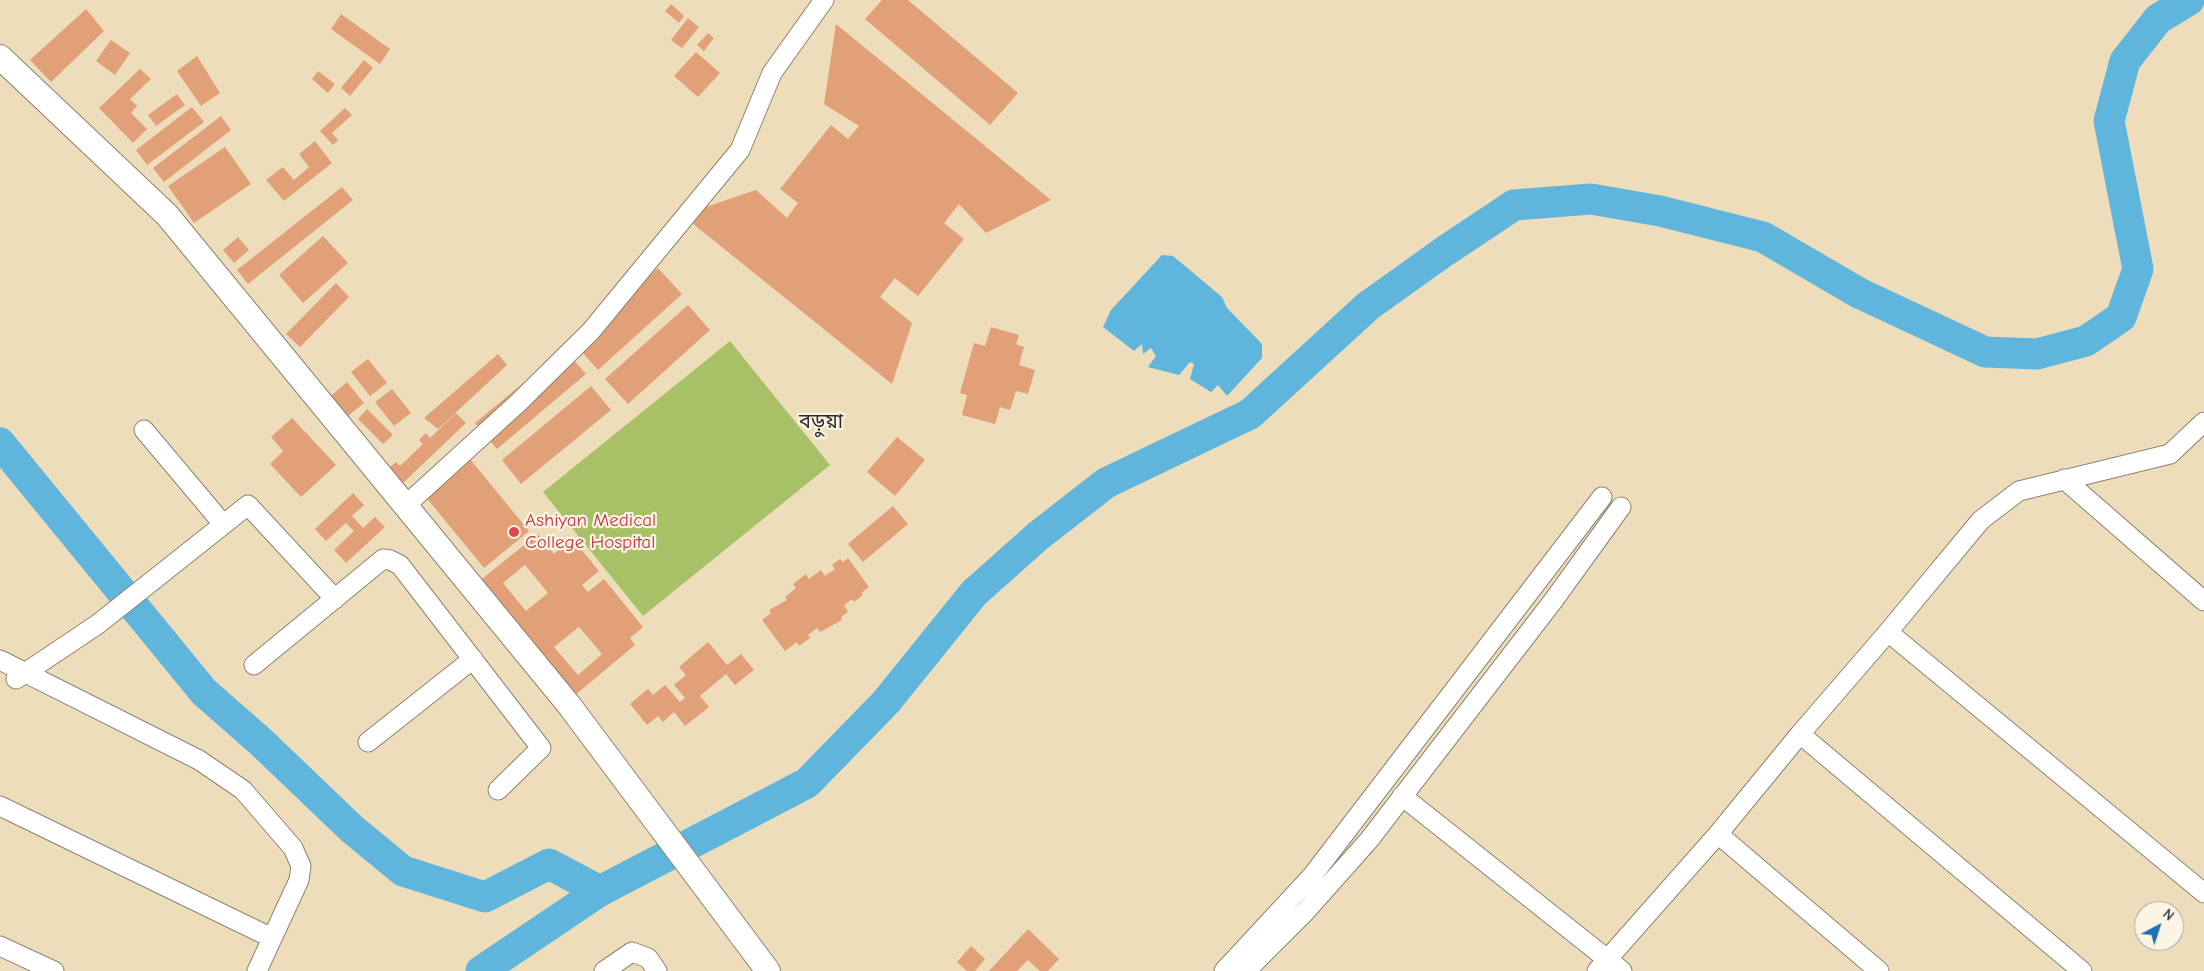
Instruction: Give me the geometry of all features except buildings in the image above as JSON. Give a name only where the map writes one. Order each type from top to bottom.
[{"type":"street","points":[[406,505],[518,403],[591,331],[740,150],[772,73],[824,0]]},
{"type":"street","points":[[0,56],[167,215],[569,705],[768,971]]},
{"type":"street","points":[[1402,796],[1609,967],[1800,734],[1981,520],[2019,491],[2170,454],[2204,422]]},
{"type":"street","points":[[144,430],[223,524]]},
{"type":"street","points":[[2064,479],[2204,601]]},
{"type":"street","points":[[1224,971],[1312,876],[1602,497]]},
{"type":"street","points":[[7,676],[98,624],[248,505],[335,599]]},
{"type":"street","points":[[1246,971],[1340,875],[1553,601],[1621,507]]},
{"type":"street","points":[[254,665],[383,559],[400,565],[541,748],[498,790]]},
{"type":"street","points":[[1534,585],[1553,601]]},
{"type":"street","points":[[1888,632],[2204,893]]},
{"type":"street","points":[[368,742],[473,659]]},
{"type":"street","points":[[0,660],[199,760],[243,790],[293,848],[301,866],[299,880],[257,971]]},
{"type":"street","points":[[7,676],[203,772]]},
{"type":"street","points":[[1800,734],[2082,971]]},
{"type":"street","points":[[0,806],[272,938]]},
{"type":"street","points":[[1718,834],[1879,971]]},
{"type":"street","points":[[0,946],[54,971]]},
{"type":"street","points":[[604,971],[632,952],[648,958],[658,971]]},
{"type":"green space","points":[[730,341],[830,465],[643,616],[543,492]]},
{"type":"water","points":[[1162,255],[1173,256],[1222,297],[1227,308],[1262,344],[1262,358],[1227,396],[1218,385],[1211,392],[1190,379],[1194,364],[1190,362],[1179,375],[1148,367],[1156,356],[1151,348],[1143,354],[1142,344],[1134,351],[1103,327],[1111,310]]},
{"type":"waterway","points":[[481,971],[600,891],[807,783],[886,702],[974,593],[1038,536],[1106,483],[1250,414],[1368,306],[1514,205],[1591,199],[1660,211],[1763,237],[1859,293],[1985,352],[2037,354],[2086,341],[2121,317],[2138,269],[2109,121],[2125,61],[2158,19],[2189,0]]},
{"type":"waterway","points":[[0,443],[204,692],[261,742],[352,829],[403,871],[485,897],[549,864],[600,891]]},
{"type":"place","name":"Ashiyan Medical College Hospital","points":[[514,532]]},
{"type":"district","name":"বড়ুয়া","points":[[821,422]]}]
